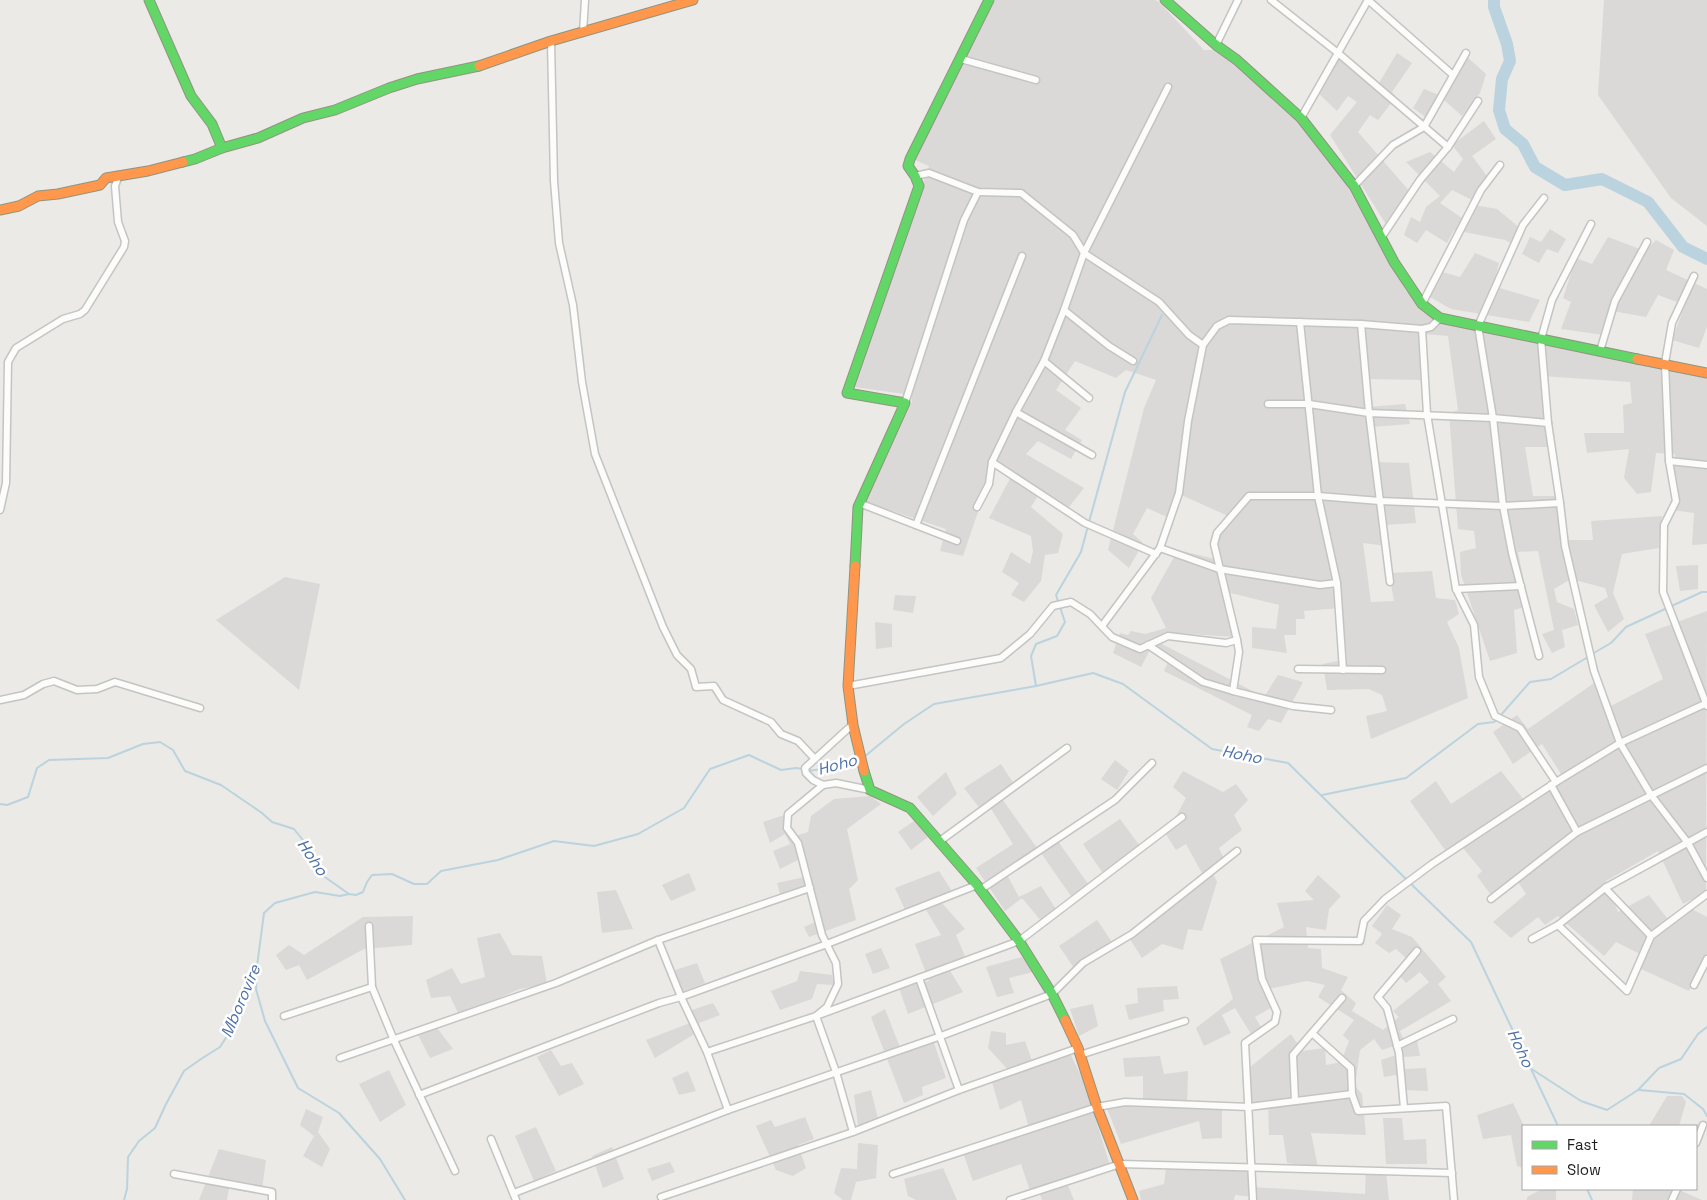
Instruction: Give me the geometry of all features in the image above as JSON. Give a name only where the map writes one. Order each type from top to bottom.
[{"type":"street","points":[[149,0],[191,96],[212,124],[222,148]]},
{"type":"street","points":[[583,33],[585,0]]},
{"type":"street","points":[[0,210],[19,206],[38,196],[58,194],[100,185],[106,178],[186,162],[222,148],[258,138],[303,118],[335,110],[417,78],[490,63],[551,41],[693,0]]},
{"type":"street","points":[[905,403],[848,393],[919,186],[908,166],[910,159],[989,0]]},
{"type":"street","points":[[1165,0],[1216,45],[1237,60],[1301,118],[1354,186],[1394,262],[1422,304],[1440,318],[1707,373]]},
{"type":"street","points":[[1216,45],[1238,0]]},
{"type":"street","points":[[1271,0],[1338,52],[1448,147]]},
{"type":"street","points":[[1301,118],[1368,0],[1453,75]]},
{"type":"street","points":[[551,41],[554,181],[559,243],[573,305],[582,382],[595,454],[663,627],[677,655],[691,669],[696,687],[714,686],[723,700],[771,722],[781,734],[798,741],[814,758]]},
{"type":"street","points":[[1354,186],[1393,145],[1424,127],[1466,53]]},
{"type":"street","points":[[961,59],[1036,80]]},
{"type":"street","points":[[978,507],[988,484],[992,462],[1016,412],[1044,361],[1084,253],[1168,87]]},
{"type":"street","points":[[1381,238],[1420,180],[1448,147],[1478,101]]},
{"type":"street","points":[[1422,304],[1481,190],[1500,165]]},
{"type":"street","points":[[915,176],[929,173],[978,192],[1022,193],[1073,235],[1084,253],[1159,302],[1188,335],[1203,345]]},
{"type":"street","points":[[0,510],[6,482],[8,362],[16,348],[63,319],[80,314],[85,310],[124,247],[124,240],[118,222],[114,186],[119,175]]},
{"type":"street","points":[[870,790],[852,725],[848,686],[859,503],[905,403],[964,220],[978,192]]},
{"type":"street","points":[[1539,656],[1503,506],[1493,418],[1478,326],[1524,225],[1544,198]]},
{"type":"street","points":[[1591,224],[1552,300],[1541,339],[1548,423],[1565,546],[1594,671],[1620,744],[1651,795],[1688,843],[1707,878]]},
{"type":"street","points":[[1600,351],[1615,301],[1646,242]]},
{"type":"street","points":[[916,525],[1022,256]]},
{"type":"street","points":[[1253,1200],[1245,1043],[1275,1022],[1277,1012],[1262,979],[1256,940],[1360,941],[1364,921],[1385,899],[1432,864],[1553,784],[1620,744],[1707,704],[1663,592],[1664,525],[1676,500],[1669,461],[1665,363],[1672,323],[1694,276]]},
{"type":"street","points":[[1064,310],[1109,346],[1133,361]]},
{"type":"street","points":[[1102,626],[1158,551],[1179,493],[1188,421],[1203,345],[1217,326],[1229,320],[1361,324],[1422,329],[1431,327],[1440,318]]},
{"type":"street","points":[[1300,322],[1310,404],[1318,496],[1337,583],[1344,670]]},
{"type":"street","points":[[1361,324],[1369,413],[1390,582]]},
{"type":"street","points":[[1422,329],[1428,414],[1441,502],[1456,589],[1474,625],[1479,677],[1498,717],[1520,728],[1553,784],[1577,832]]},
{"type":"street","points":[[1044,361],[1089,398]]},
{"type":"street","points":[[1268,404],[1310,404],[1369,413],[1428,414],[1548,423]]},
{"type":"street","points":[[1016,412],[1092,455]]},
{"type":"street","points":[[1669,461],[1707,465]]},
{"type":"street","points":[[992,462],[1085,524],[1158,551],[1219,569],[1320,585],[1337,583]]},
{"type":"street","points":[[1233,692],[1239,652],[1214,544],[1217,533],[1249,496],[1318,496],[1380,501],[1503,506],[1560,504]]},
{"type":"street","points":[[859,503],[957,540]]},
{"type":"street","points":[[1456,589],[1521,586]]},
{"type":"street","points":[[848,686],[1001,658],[1030,634],[1053,606],[1071,602],[1090,614],[1112,638],[1140,649],[1168,636],[1226,643],[1237,640]]},
{"type":"street","points":[[1148,645],[1203,682],[1233,692],[1293,706],[1331,710]]},
{"type":"street","points":[[1298,669],[1382,670]]},
{"type":"street","points":[[0,700],[24,695],[44,684],[54,681],[77,690],[97,689],[115,682],[200,708]]},
{"type":"street","points":[[823,785],[813,780],[805,770],[814,758],[852,725]]},
{"type":"street","points":[[940,841],[1067,748]]},
{"type":"street","points":[[419,1096],[658,1003],[681,997],[978,887],[1114,800],[1152,763]]},
{"type":"street","points":[[1491,899],[1577,832],[1707,768]]},
{"type":"street","points":[[816,1016],[827,1007],[838,984],[836,963],[822,935],[798,843],[787,828],[788,814],[823,785],[836,783],[870,790],[910,808],[978,887],[1019,941],[1052,994],[1079,1051],[1097,1107],[1133,1200]]},
{"type":"street","points":[[707,1052],[816,1016],[1019,941],[1182,817]]},
{"type":"street","points":[[1532,939],[1558,925],[1605,888],[1707,832]]},
{"type":"street","points":[[514,1193],[728,1110],[940,1036],[1052,994],[1083,963],[1132,934],[1237,851]]},
{"type":"street","points":[[340,1058],[392,1038],[556,983],[658,940],[810,888]]},
{"type":"street","points":[[1605,888],[1650,936]]},
{"type":"street","points":[[1558,925],[1627,991],[1650,936],[1707,894]]},
{"type":"street","points":[[369,926],[372,987],[392,1038],[455,1171]]},
{"type":"street","points":[[658,940],[681,997],[707,1052],[728,1110]]},
{"type":"street","points":[[1404,1108],[1398,1046],[1387,1008],[1378,997],[1417,951]]},
{"type":"street","points":[[1694,985],[1707,959]]},
{"type":"street","points":[[919,978],[959,1090]]},
{"type":"street","points":[[284,1016],[372,987]]},
{"type":"street","points":[[1295,1101],[1293,1055],[1342,998]]},
{"type":"street","points":[[816,1016],[836,1072],[853,1132]]},
{"type":"street","points":[[1398,1046],[1454,1019]]},
{"type":"street","points":[[661,1197],[853,1132],[959,1090],[1079,1051],[1185,1021]]},
{"type":"street","points":[[1312,1033],[1351,1068],[1352,1094],[1358,1111],[1446,1106],[1454,1200]]},
{"type":"street","points":[[893,1174],[1097,1107],[1125,1102],[1249,1107],[1352,1094]]},
{"type":"street","points":[[1697,1140],[1703,1125]]},
{"type":"street","points":[[491,1140],[516,1200]]},
{"type":"street","points":[[1010,1200],[1120,1164],[1452,1173]]},
{"type":"street","points":[[174,1174],[272,1192],[272,1200]]},
{"type":"shaded area","points":[[995,0],[1155,0],[1159,2],[1204,50],[1219,50],[1236,61],[1287,109],[1342,177],[1406,291],[1435,317],[1707,374],[1707,544],[1692,545],[1694,513],[1672,510],[1675,454],[1656,453],[1651,492],[1637,494],[1624,478],[1629,449],[1587,453],[1584,433],[1624,433],[1623,405],[1632,403],[1630,382],[1542,376],[1548,447],[1525,447],[1533,496],[1557,496],[1565,540],[1593,540],[1591,521],[1662,516],[1659,548],[1622,554],[1613,593],[1624,619],[1608,632],[1594,605],[1608,597],[1605,588],[1571,579],[1554,589],[1557,602],[1574,609],[1578,625],[1562,630],[1565,647],[1552,653],[1542,634],[1554,630],[1538,551],[1518,552],[1529,606],[1514,610],[1517,653],[1490,661],[1461,575],[1460,552],[1476,548],[1474,531],[1458,529],[1449,413],[1458,410],[1448,336],[1423,334],[1425,380],[1367,379],[1368,407],[1405,404],[1410,424],[1372,427],[1375,462],[1409,463],[1416,523],[1384,525],[1387,546],[1363,543],[1371,602],[1394,601],[1389,573],[1432,571],[1436,598],[1455,600],[1459,614],[1447,622],[1459,648],[1468,698],[1371,739],[1366,716],[1387,711],[1382,695],[1369,689],[1327,690],[1323,664],[1347,659],[1341,608],[1304,611],[1305,619],[1296,619],[1296,635],[1284,635],[1287,653],[1252,648],[1252,627],[1276,629],[1279,605],[1227,592],[1234,637],[1175,633],[1160,643],[1264,697],[1278,675],[1303,682],[1281,723],[1268,719],[1259,731],[1247,727],[1252,715],[1164,671],[1170,658],[1151,648],[1141,667],[1113,653],[1120,633],[1128,635],[1131,631],[1145,634],[1166,628],[1151,598],[1178,550],[1223,561],[1215,537],[1228,516],[1177,493],[1169,518],[1147,508],[1133,534],[1143,543],[1129,568],[1108,550],[1144,408],[1156,380],[1126,370],[1116,378],[1075,361],[1056,390],[1081,408],[1065,430],[1082,440],[1071,459],[1038,441],[1026,454],[1084,488],[1069,507],[1041,491],[1031,507],[1063,534],[1058,553],[1045,555],[1041,581],[1024,602],[1011,595],[1019,583],[1002,572],[1011,552],[1030,564],[1033,551],[1031,536],[989,518],[1013,473],[995,462],[963,556],[940,551],[946,529],[866,502],[912,402],[911,395],[854,387],[929,166],[915,160]]},
{"type":"shaded area","points":[[1604,0],[1707,0],[1707,226],[1671,198],[1598,95]]},
{"type":"shaded area","points":[[1337,53],[1379,83],[1397,53],[1412,63],[1392,92],[1396,97],[1378,120],[1370,115],[1358,132],[1411,193],[1389,229],[1330,135],[1357,102],[1348,96],[1337,111],[1316,91]]},
{"type":"shaded area","points":[[1465,55],[1486,74],[1480,93],[1462,116],[1444,100],[1431,121],[1413,108],[1424,89],[1444,97]]},
{"type":"shaded area","points":[[1484,121],[1496,139],[1472,156],[1487,176],[1472,200],[1452,190],[1440,203],[1465,220],[1474,205],[1497,209],[1520,228],[1512,244],[1505,240],[1454,230],[1447,243],[1426,230],[1417,243],[1404,235],[1411,217],[1420,222],[1426,207],[1440,196],[1406,162],[1430,152],[1454,172],[1463,159],[1452,145]]},
{"type":"shaded area","points":[[1550,229],[1566,239],[1558,253],[1547,249],[1539,263],[1522,254],[1530,237],[1541,242]]},
{"type":"shaded area","points":[[1608,237],[1645,251],[1656,240],[1674,250],[1666,270],[1707,289],[1707,327],[1699,348],[1672,340],[1685,305],[1658,295],[1646,317],[1612,311],[1604,335],[1561,329],[1571,302],[1563,298],[1576,258],[1592,264]]},
{"type":"shaded area","points":[[1475,253],[1499,263],[1493,286],[1540,300],[1529,322],[1451,309],[1430,297],[1439,271],[1460,277]]},
{"type":"shaded area","points":[[1698,565],[1698,589],[1680,591],[1676,566]]},
{"type":"shaded area","points":[[285,577],[320,584],[299,690],[216,620]]},
{"type":"shaded area","points":[[895,595],[916,596],[913,613],[893,610]]},
{"type":"shaded area","points":[[1707,611],[1706,892],[1683,904],[1658,851],[1606,881],[1618,912],[1649,895],[1667,918],[1688,907],[1707,917],[1707,959],[1689,991],[1641,969],[1646,957],[1616,942],[1604,956],[1558,916],[1545,925],[1538,917],[1511,938],[1493,922],[1526,894],[1516,879],[1491,895],[1477,876],[1482,871],[1458,842],[1445,850],[1410,801],[1436,781],[1451,804],[1501,771],[1524,800],[1561,774],[1542,744],[1513,764],[1493,732],[1517,715],[1528,729],[1597,681],[1611,706],[1663,679],[1645,634]]},
{"type":"shaded area","points":[[875,622],[892,624],[892,647],[876,649]]},
{"type":"shaded area","points":[[1115,760],[1129,771],[1117,790],[1101,779]]},
{"type":"shaded area","points":[[1001,764],[1014,784],[1000,796],[1037,848],[1055,837],[1091,888],[1075,902],[1039,850],[1005,871],[1019,897],[1041,886],[1058,912],[1042,922],[1022,898],[1005,911],[976,868],[1013,844],[988,804],[981,810],[964,788]]},
{"type":"shaded area","points":[[1183,771],[1223,792],[1236,784],[1248,800],[1234,815],[1242,830],[1219,848],[1225,861],[1211,869],[1217,882],[1202,931],[1188,929],[1183,950],[1162,944],[1142,958],[1128,936],[1203,875],[1186,844],[1176,850],[1162,828],[1174,820],[1186,798],[1173,787]]},
{"type":"shaded area","points":[[946,772],[957,794],[933,816],[917,797]]},
{"type":"shaded area","points":[[870,796],[881,804],[847,829],[858,880],[849,889],[856,920],[809,937],[804,927],[820,920],[815,893],[781,898],[777,883],[809,876],[806,856],[780,869],[773,851],[790,844],[785,834],[770,843],[763,822],[784,815],[795,836],[808,832],[811,816],[834,799]]},
{"type":"shaded area","points":[[1120,819],[1140,846],[1102,872],[1083,844]]},
{"type":"shaded area","points":[[914,821],[928,837],[911,850],[898,832]]},
{"type":"shaded area","points":[[939,871],[955,896],[941,902],[965,929],[956,935],[967,961],[949,969],[963,992],[908,1014],[899,988],[929,981],[915,944],[941,935],[925,908],[907,914],[895,888]]},
{"type":"shaded area","points":[[689,873],[696,890],[671,901],[662,885]]},
{"type":"shaded area","points":[[1318,875],[1341,896],[1329,909],[1326,930],[1306,927],[1308,948],[1321,949],[1322,968],[1348,977],[1341,990],[1356,1003],[1352,1011],[1383,1030],[1399,1017],[1393,1011],[1429,982],[1420,972],[1406,983],[1398,974],[1410,962],[1396,949],[1389,953],[1375,943],[1382,934],[1372,926],[1387,905],[1401,915],[1392,929],[1412,937],[1446,977],[1438,984],[1451,1001],[1400,1031],[1404,1041],[1417,1039],[1420,1056],[1403,1057],[1404,1069],[1426,1068],[1428,1091],[1402,1090],[1401,1074],[1384,1077],[1381,1060],[1399,1054],[1400,1044],[1382,1050],[1374,1039],[1360,1050],[1355,1086],[1362,1094],[1366,1135],[1311,1133],[1318,1167],[1287,1163],[1283,1135],[1269,1135],[1268,1102],[1250,1104],[1244,1072],[1291,1034],[1302,1051],[1325,1048],[1326,1065],[1341,1062],[1349,1041],[1343,1035],[1354,1020],[1318,997],[1325,985],[1307,981],[1269,989],[1276,1005],[1255,1017],[1261,1027],[1251,1034],[1235,1008],[1222,1015],[1231,1033],[1204,1046],[1196,1028],[1233,999],[1220,959],[1284,927],[1277,903],[1314,900],[1305,891]]},
{"type":"shaded area","points":[[616,890],[633,929],[602,933],[597,892]]},
{"type":"shaded area","points":[[413,916],[412,945],[364,949],[307,980],[299,965],[286,970],[276,955],[289,945],[304,955],[363,917]]},
{"type":"shaded area","points":[[1097,920],[1114,945],[1076,971],[1059,946]]},
{"type":"shaded area","points":[[500,933],[512,955],[542,956],[547,984],[520,989],[459,1015],[450,996],[431,998],[426,980],[452,968],[461,984],[485,977],[477,938]]},
{"type":"shaded area","points":[[881,948],[890,968],[873,974],[865,954]]},
{"type":"shaded area","points":[[1022,957],[1033,972],[1009,978],[1014,993],[997,997],[986,967]]},
{"type":"shaded area","points":[[697,963],[705,983],[681,992],[672,971]]},
{"type":"shaded area","points":[[800,971],[832,975],[834,985],[817,984],[812,999],[780,1010],[771,991],[797,981]]},
{"type":"shaded area","points":[[1177,986],[1179,999],[1163,1000],[1164,1011],[1129,1020],[1125,1005],[1138,1003],[1137,988]]},
{"type":"shaded area","points":[[713,1003],[720,1015],[699,1023],[701,1030],[655,1058],[646,1040],[695,1021],[692,1010]]},
{"type":"shaded area","points":[[1093,1004],[1098,1026],[1079,1036],[1070,1009]]},
{"type":"shaded area","points":[[885,1009],[901,1050],[916,1042],[934,1043],[946,1078],[922,1087],[923,1095],[904,1103],[871,1017]]},
{"type":"shaded area","points":[[435,1025],[453,1049],[430,1058],[417,1033]]},
{"type":"shaded area","points":[[991,1031],[1006,1033],[1006,1045],[1025,1041],[1034,1066],[1070,1053],[1085,1084],[1111,1169],[1067,1183],[1074,1200],[1042,1200],[1039,1192],[1031,1194],[1021,1164],[973,1181],[963,1153],[1030,1131],[1021,1100],[1000,1110],[992,1082],[1011,1073],[988,1048]]},
{"type":"shaded area","points":[[551,1050],[561,1066],[572,1063],[584,1084],[559,1096],[537,1057]]},
{"type":"shaded area","points":[[1160,1056],[1164,1074],[1188,1071],[1187,1108],[1222,1109],[1222,1138],[1202,1139],[1199,1121],[1121,1144],[1105,1103],[1143,1102],[1143,1076],[1125,1077],[1123,1058]]},
{"type":"shaded area","points":[[389,1070],[406,1105],[380,1122],[359,1084]]},
{"type":"shaded area","points":[[688,1071],[696,1091],[679,1095],[672,1078]]},
{"type":"shaded area","points":[[871,1090],[879,1123],[858,1125],[854,1095]]},
{"type":"shaded area","points":[[1667,1096],[1682,1096],[1686,1102],[1679,1125],[1650,1125]]},
{"type":"shaded area","points":[[1513,1103],[1524,1125],[1522,1125],[1522,1168],[1517,1166],[1511,1135],[1483,1139],[1477,1115]]},
{"type":"shaded area","points":[[306,1109],[323,1117],[318,1132],[330,1149],[322,1167],[303,1156],[314,1136],[300,1125]]},
{"type":"shaded area","points":[[805,1117],[814,1139],[798,1145],[806,1168],[793,1176],[776,1170],[756,1126],[771,1120],[775,1127]]},
{"type":"shaded area","points":[[1383,1118],[1402,1118],[1404,1140],[1426,1139],[1427,1164],[1386,1164]]},
{"type":"shaded area","points":[[536,1127],[556,1171],[534,1181],[515,1136]]},
{"type":"shaded area","points":[[858,1143],[878,1145],[876,1178],[856,1182],[851,1200],[843,1200],[834,1193],[841,1168],[857,1169]]},
{"type":"shaded area","points":[[612,1147],[624,1179],[603,1188],[592,1156]]},
{"type":"shaded area","points":[[219,1149],[266,1160],[262,1189],[230,1182],[227,1200],[199,1200]]},
{"type":"shaded area","points":[[670,1162],[675,1172],[652,1181],[647,1169]]},
{"type":"shaded area","points":[[1249,1164],[1252,1187],[1365,1194],[1366,1171],[1386,1172],[1389,1200],[1253,1200],[1253,1197],[1235,1195],[1234,1200],[1141,1200],[1139,1191],[1164,1184],[1166,1169]]},
{"type":"shaded area","points":[[943,1168],[957,1200],[916,1200],[908,1196],[904,1179]]},
{"type":"shaded area","points":[[1540,1190],[1556,1190],[1556,1200],[1527,1200],[1527,1197]]},
{"type":"shaded area","points":[[1633,1190],[1679,1190],[1702,1200],[1632,1200]]},
{"type":"waterway","points":[[1494,0],[1494,7],[1507,44],[1510,61],[1502,79],[1499,110],[1505,129],[1523,144],[1535,167],[1565,185],[1602,179],[1648,202],[1683,247],[1707,259]]},
{"type":"waterway","points":[[1089,522],[1125,392],[1162,315]]},
{"type":"waterway","points":[[1036,686],[1031,656],[1036,644],[1057,636],[1065,622],[1056,595],[1081,552],[1088,526]]},
{"type":"waterway","points":[[1592,654],[1611,643],[1626,627],[1702,592],[1707,592]]},
{"type":"waterway","points":[[1500,716],[1530,682],[1551,679],[1588,657]]},
{"type":"waterway","name":"Hoho","points":[[864,757],[904,724],[934,704],[1036,686],[1093,673],[1123,684],[1212,749],[1288,763],[1407,880]]},
{"type":"waterway","points":[[1322,795],[1406,778],[1478,724],[1494,722],[1496,720]]},
{"type":"waterway","name":"Hoho","points":[[0,804],[7,805],[28,797],[37,768],[49,760],[108,758],[143,744],[160,742],[173,750],[185,771],[221,785],[272,822],[294,829],[310,849],[322,875],[349,894],[356,895],[363,892],[372,875],[392,874],[414,884],[427,884],[441,871],[498,860],[554,841],[594,846],[638,834],[684,808],[710,769],[749,755],[781,770],[802,769]]},
{"type":"waterway","name":"Hoho","points":[[807,770],[818,770],[857,759]]},
{"type":"waterway","name":"Hoho","points":[[1410,883],[1471,942],[1558,1125]]},
{"type":"waterway","name":"Mborovire","points":[[124,1200],[127,1189],[128,1157],[139,1141],[155,1128],[184,1071],[220,1047],[229,1033],[257,966],[264,913],[275,903],[315,892],[340,896],[349,894]]},
{"type":"waterway","points":[[257,969],[256,989],[265,1021],[298,1088],[339,1113],[380,1159],[405,1200]]},
{"type":"waterway","points":[[1530,1068],[1581,1101],[1607,1110],[1638,1090],[1659,1068],[1681,1059],[1698,1034],[1707,1027]]},
{"type":"waterway","points":[[1639,1090],[1684,1094],[1703,1109],[1707,1116]]},
{"type":"waterway","name":"Hoho","points":[[1587,1190],[1592,1200]]},
{"type":"traffic: fast","points":[[149,0],[191,96],[212,124],[222,148]]},
{"type":"traffic: fast","points":[[855,566],[858,507],[905,403],[847,393],[919,186],[908,166],[910,159],[989,0]]},
{"type":"traffic: fast","points":[[1165,0],[1216,45],[1237,60],[1301,118],[1354,186],[1394,262],[1422,304],[1440,318],[1637,359]]},
{"type":"traffic: fast","points":[[183,162],[258,138],[303,118],[335,110],[389,88],[417,79],[479,66]]},
{"type":"traffic: fast","points":[[864,771],[870,790],[910,808],[977,885],[1019,941],[1052,994],[1065,1020]]},
{"type":"traffic: slow","points":[[479,66],[551,41],[693,0]]},
{"type":"traffic: slow","points":[[0,210],[19,206],[38,196],[58,194],[100,185],[106,178],[148,171],[183,162]]},
{"type":"traffic: slow","points":[[1637,359],[1707,373]]},
{"type":"traffic: slow","points":[[855,566],[848,686],[853,725],[864,771]]},
{"type":"traffic: slow","points":[[1065,1020],[1078,1048],[1097,1107],[1133,1200]]}]
